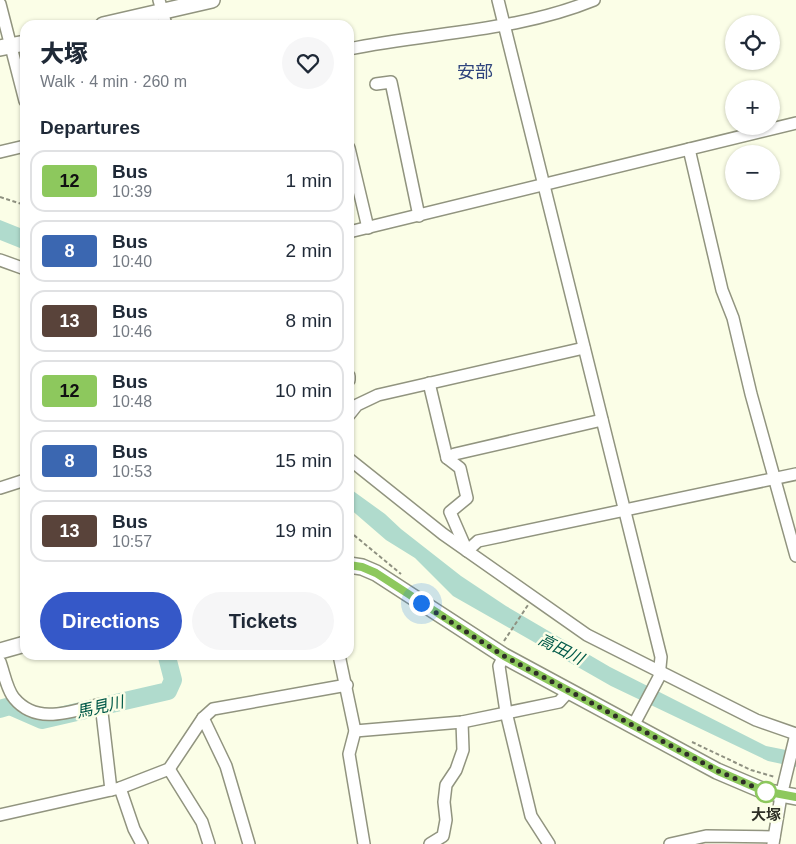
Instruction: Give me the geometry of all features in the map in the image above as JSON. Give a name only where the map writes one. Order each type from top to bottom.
[{"type":"main road","points":[[125,20],[212,0]]},
{"type":"main road","points":[[354,566],[362,567],[384,578],[504,646],[569,691],[637,721],[718,771],[764,791],[787,792]]},
{"type":"main road","points":[[0,651],[20,645]]},
{"type":"street","points":[[498,0],[661,657],[660,674],[637,721]]},
{"type":"street","points":[[354,48],[505,25],[550,16],[594,0]]},
{"type":"street","points":[[0,4],[20,80]]},
{"type":"street","points":[[376,84],[391,82],[419,216]]},
{"type":"street","points":[[354,231],[544,186],[796,122]]},
{"type":"street","points":[[0,152],[20,147]]},
{"type":"street","points":[[689,149],[722,290],[733,318],[746,375],[796,556]]},
{"type":"street","points":[[354,169],[368,228]]},
{"type":"street","points":[[0,260],[20,267]]},
{"type":"street","points":[[354,409],[366,398],[584,348]]},
{"type":"street","points":[[428,383],[447,458],[460,468],[467,498],[450,512],[467,551]]},
{"type":"street","points":[[447,458],[455,454],[602,420]]},
{"type":"street","points":[[354,463],[467,551],[587,635],[660,674],[756,720],[796,735],[787,792],[774,840],[706,836],[670,844]]},
{"type":"street","points":[[467,551],[478,541],[796,474]]},
{"type":"street","points":[[0,488],[20,482]]},
{"type":"street","points":[[504,646],[499,666],[506,712],[531,816],[549,844]]},
{"type":"street","points":[[340,660],[356,731],[349,754],[364,844]]},
{"type":"street","points":[[0,662],[13,698],[30,711],[40,715],[55,715],[101,707],[116,789],[142,844]]},
{"type":"street","points":[[0,815],[116,789],[169,769],[203,718],[213,709],[230,704],[347,685]]},
{"type":"street","points":[[356,731],[462,722],[559,702],[569,691]]},
{"type":"street","points":[[203,718],[226,766],[249,844]]},
{"type":"street","points":[[430,844],[444,836],[446,785],[456,770],[463,750],[462,722]]},
{"type":"street","points":[[169,769],[202,822],[209,844]]},
{"type":"path","points":[[0,198],[20,204]]},
{"type":"path","points":[[354,535],[403,574]]},
{"type":"path","points":[[499,638],[504,646],[529,603]]},
{"type":"path","points":[[689,741],[745,767],[777,777],[787,792]]},
{"type":"water","points":[[0,220],[20,228],[20,248],[0,240]]},
{"type":"water","name":"高田川","points":[[354,492],[385,514],[401,529],[461,576],[506,606],[610,667],[766,746],[796,752],[796,767],[768,761],[611,686],[453,596],[415,558],[386,540],[354,512]]},
{"type":"waterway","name":"馬見川","points":[[0,709],[10,706],[42,720],[168,691],[173,680],[168,660]]},
{"type":"bus line","name":"12","points":[[354,566],[376,573],[504,656],[718,771],[764,791],[781,796],[796,797]]},
{"type":"place","name":"大塚","points":[[766,792]]},
{"type":"district","name":"安部","points":[[475,72]]},
{"type":"route","points":[[421,603],[504,656],[718,771],[766,792]]}]
